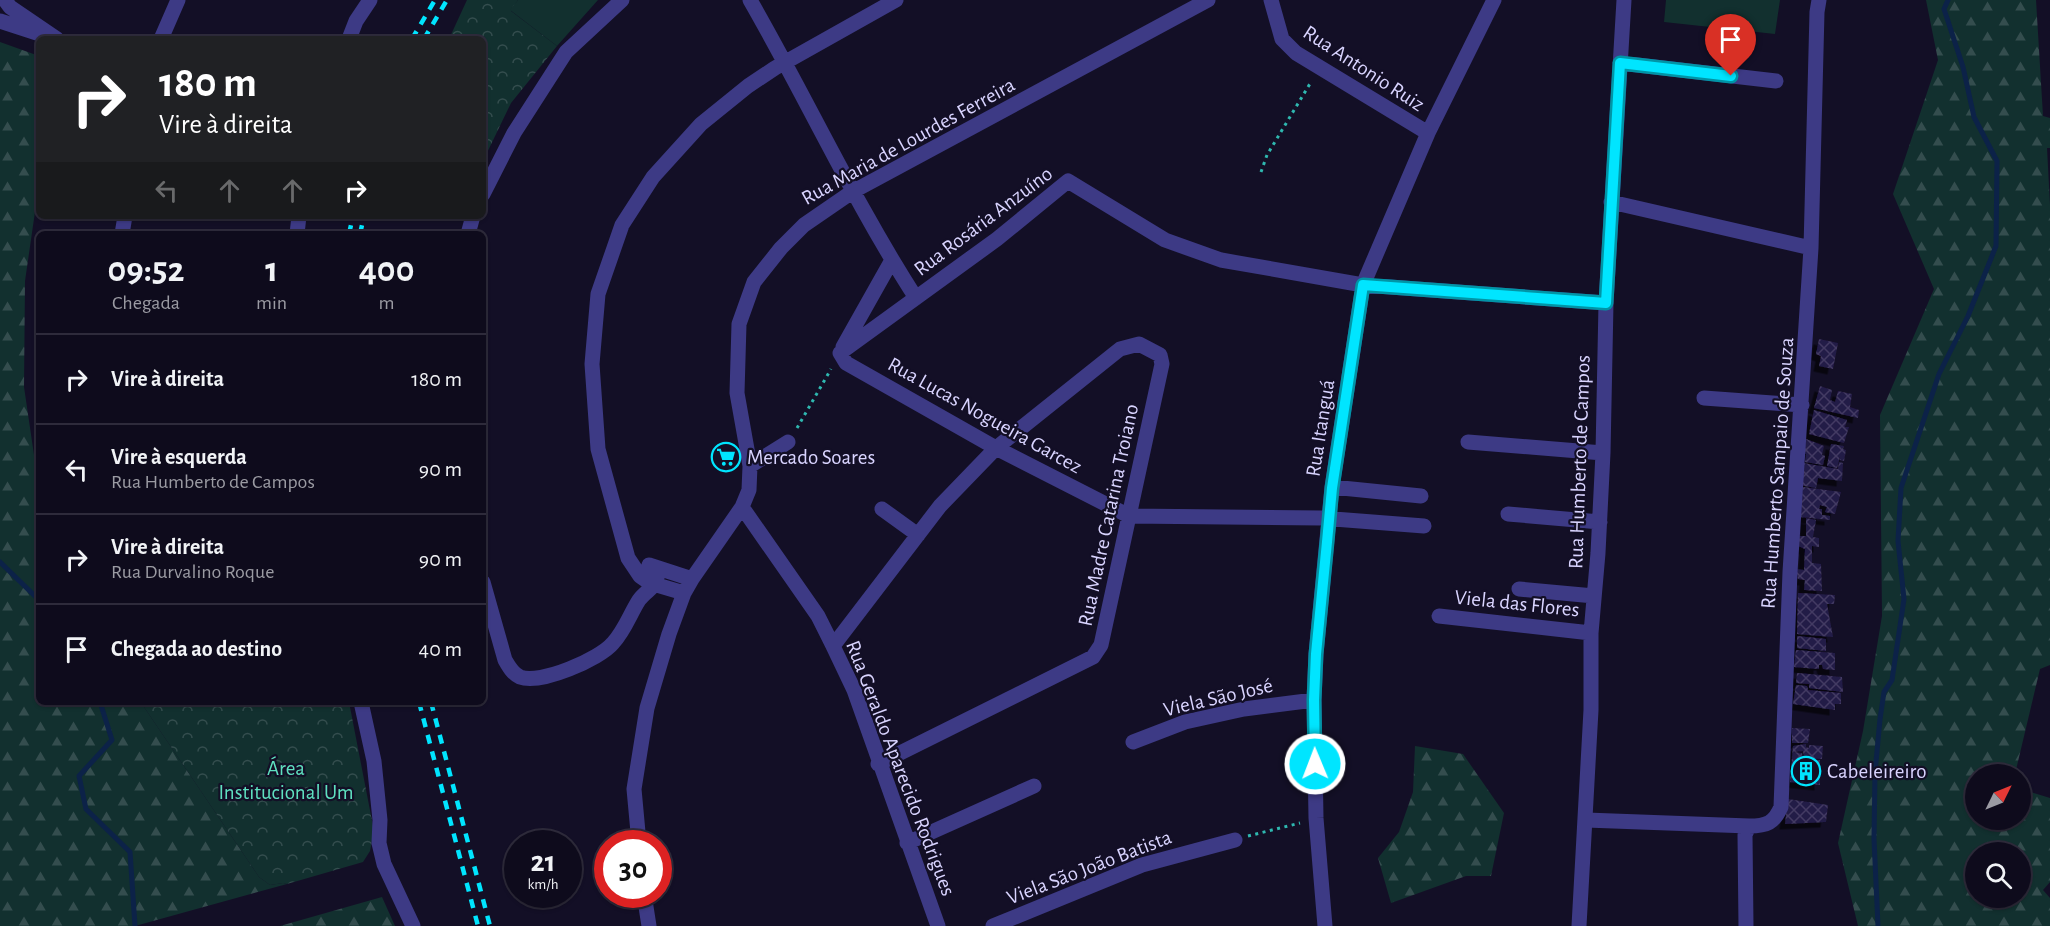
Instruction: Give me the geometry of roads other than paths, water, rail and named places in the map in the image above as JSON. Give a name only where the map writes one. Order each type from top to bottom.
[{"type":"street","points":[[5,0],[51,36]]},
{"type":"street","points":[[162,36],[178,0]]},
{"type":"street","points":[[350,36],[356,21],[370,0]]},
{"type":"street","points":[[486,188],[514,133],[566,52],[622,0]]},
{"type":"street","points":[[750,0],[786,63],[852,192],[916,298]]},
{"type":"street","points":[[629,617],[633,581],[597,449],[592,364],[598,294],[622,225],[653,177],[701,124],[748,86],[896,0]]},
{"type":"street","name":"Rua Maria de Lourdes Ferreira","points":[[742,507],[749,490],[750,466],[737,393],[739,324],[754,282],[781,248],[804,225],[852,192],[1208,0]]},
{"type":"street","name":"Rua Antonio Ruiz","points":[[1271,0],[1282,39],[1296,53],[1428,133]]},
{"type":"street","name":"Rua Itanguá","points":[[1324,926],[1316,818],[1314,700],[1316,654],[1332,488],[1363,285],[1428,133],[1494,0]]},
{"type":"street","name":"Rua Humberto de Campos","points":[[1579,926],[1591,710],[1591,633],[1603,453],[1606,303],[1624,0]]},
{"type":"street","name":"Rua Humberto Sampaio de Souza","points":[[1749,826],[1768,825],[1781,807],[1790,573],[1812,248],[1819,0]]},
{"type":"street","points":[[0,21],[46,36]]},
{"type":"street","points":[[1620,63],[1776,81]]},
{"type":"street","name":"Rua Rosária Anzuíno","points":[[840,352],[997,239],[1068,181],[1165,240],[1221,260],[1363,285]]},
{"type":"street","points":[[1611,202],[1812,248]]},
{"type":"street","name":"Rua Rosária Anzuíno","points":[[840,352],[892,260]]},
{"type":"street","points":[[1363,285],[1606,303]]},
{"type":"street","name":"Rua Madre Catarina Troiano","points":[[879,764],[1093,657],[1101,645],[1162,364],[1160,355],[1139,344],[1120,349],[996,448]]},
{"type":"street","name":"Rua Lucas Nogueira Garcez","points":[[840,352],[846,363],[996,448],[1129,516],[1329,520],[1424,526]]},
{"type":"street","points":[[1704,398],[1802,405]]},
{"type":"street","points":[[750,466],[788,442]]},
{"type":"street","points":[[1468,442],[1603,453]]},
{"type":"street","points":[[834,646],[940,506],[996,448]]},
{"type":"street","points":[[1332,488],[1421,496]]},
{"type":"street","points":[[638,830],[634,789],[647,708],[669,634],[684,593],[692,579],[742,507]]},
{"type":"street","name":"Rua Geraldo Aparecido Rodrigues","points":[[742,507],[818,616],[834,646],[854,690],[938,926]]},
{"type":"street","points":[[882,509],[918,535]]},
{"type":"street","points":[[1508,514],[1600,522]]},
{"type":"street","points":[[486,593],[505,660],[510,670],[518,677],[536,680],[600,655],[612,645],[623,630],[644,594],[656,585],[657,574],[632,550],[621,534]]},
{"type":"street","points":[[628,558],[640,576],[656,585],[684,593]]},
{"type":"street","points":[[650,566],[692,579]]},
{"type":"street","points":[[1519,589],[1594,596]]},
{"type":"street","name":"Viela das Flores","points":[[1439,616],[1591,633]]},
{"type":"street","name":"Viela São José","points":[[1133,742],[1185,722],[1244,709],[1314,700]]},
{"type":"street","points":[[362,705],[374,760],[380,820],[379,843],[384,864],[413,926]]},
{"type":"street","points":[[907,843],[1034,786]]},
{"type":"street","points":[[1586,820],[1749,826],[1744,843],[1746,926]]},
{"type":"street","name":"Viela São João Batista","points":[[993,926],[1142,865],[1235,840]]},
{"type":"street","points":[[646,908],[649,926]]},
{"type":"waterway","points":[[1878,926],[1874,839],[1875,773],[1884,692],[1892,680],[1904,599],[1898,541],[1901,488],[1939,374],[1968,316],[1996,246],[1997,161],[1974,117],[1963,67],[1944,9],[1948,0]]},
{"type":"waterway","points":[[0,562],[36,597]]},
{"type":"waterway","points":[[101,705],[112,740],[79,776],[86,809],[130,852],[135,926]]},
{"type":"railway","points":[[414,36],[435,0]]},
{"type":"railway","points":[[426,36],[447,0]]},
{"type":"railway","points":[[350,231],[352,219]]},
{"type":"railway","points":[[361,231],[363,219]]},
{"type":"railway","points":[[420,705],[478,926]]},
{"type":"railway","points":[[432,705],[490,926]]},
{"type":"place","name":"Mercado Soares","points":[[726,457]]},
{"type":"place","name":"Cabeleireiro","points":[[1806,771]]},
{"type":"park label","name":"Área Institucional Um","points":[[286,780]]}]
